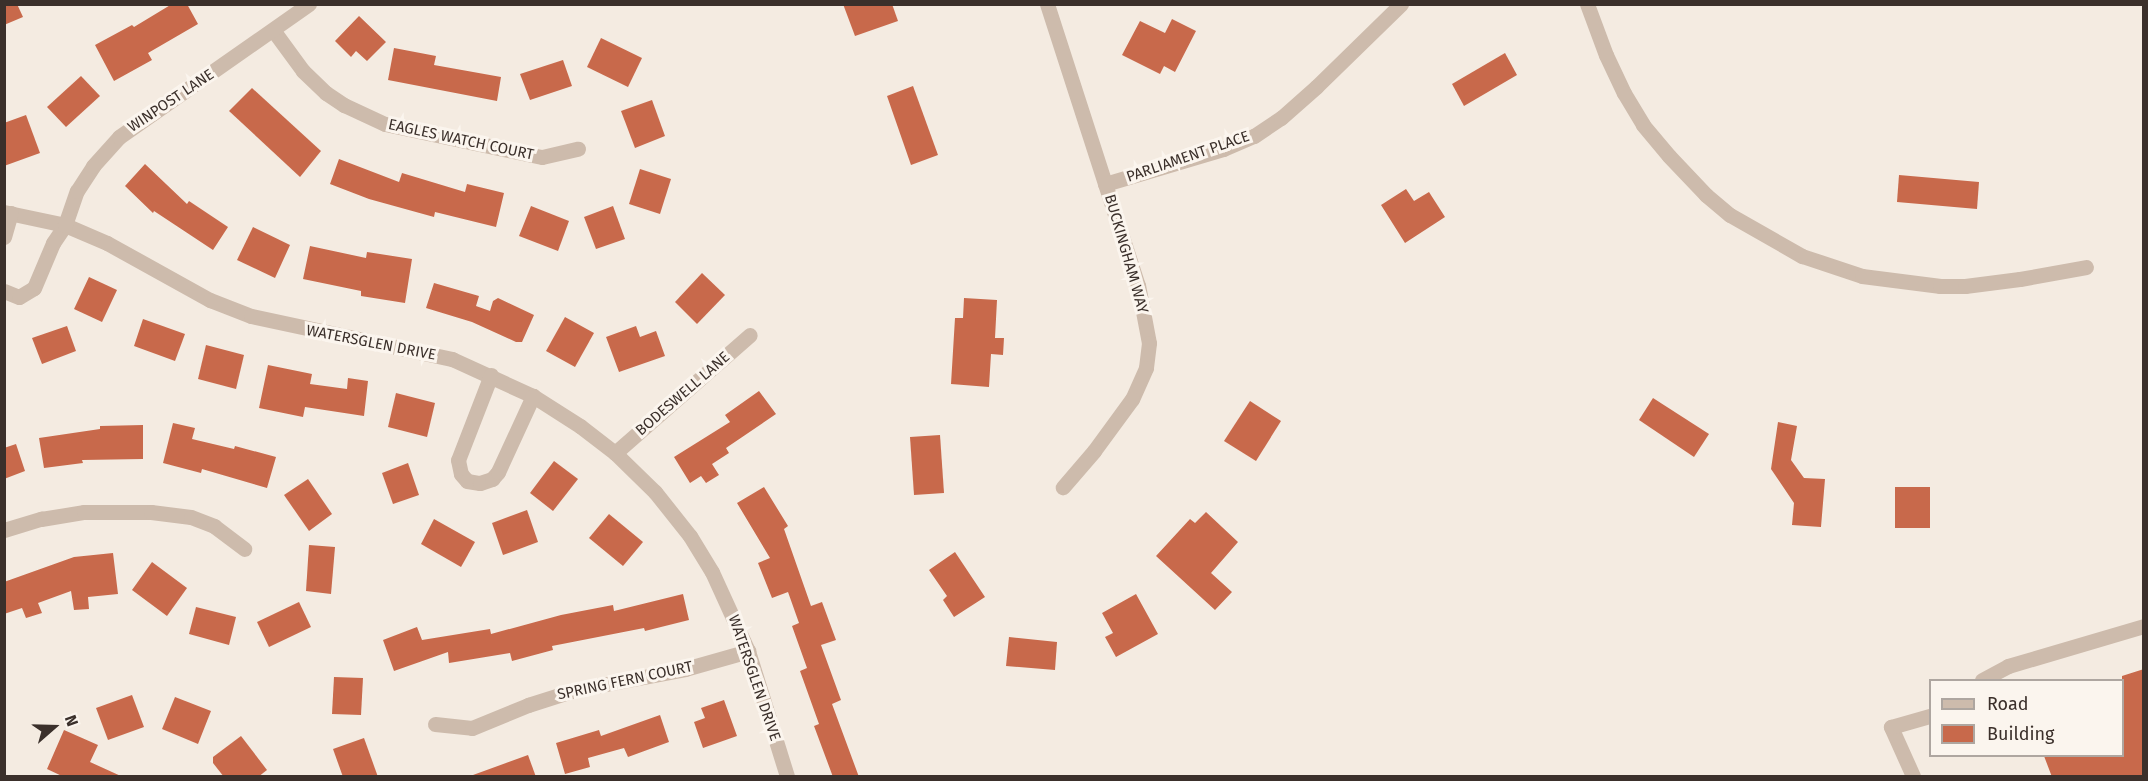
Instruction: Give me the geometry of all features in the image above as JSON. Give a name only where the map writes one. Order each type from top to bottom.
[{"type":"street","name":"WINPOST LANE","points":[[4,291],[19,297],[34,288],[53,243],[65,225],[77,191],[93,166],[118,137],[309,4]]},
{"type":"street","name":"BUCKINGHAM WAY","points":[[1047,4],[1138,285],[1149,343],[1146,368],[1132,399],[1119,419],[1063,487]]},
{"type":"street","name":"PARLIAMENT PLACE","points":[[1105,184],[1223,148],[1254,136],[1281,118],[1316,87],[1401,4]]},
{"type":"street","points":[[1587,4],[1624,93],[1643,125],[1669,156],[1706,195],[1730,215],[1802,256],[1862,276],[1940,286],[2009,281],[2086,267]]},
{"type":"street","name":"EAGLES WATCH COURT","points":[[273,30],[303,71],[326,93],[344,105],[385,124],[542,157],[578,149]]},
{"type":"street","points":[[4,237],[8,213]]},
{"type":"street","name":"WATERSGLEN DRIVE","points":[[8,213],[65,225],[107,243],[210,300],[251,316],[320,333],[416,350],[452,359],[533,396],[615,453],[655,492],[690,536],[712,572],[748,651],[787,777]]},
{"type":"street","name":"BODESWELL LANE","points":[[615,453],[750,335]]},
{"type":"street","points":[[491,375],[458,460],[460,474],[467,481],[480,483],[492,479],[498,472],[533,396]]},
{"type":"street","points":[[4,530],[40,519],[84,512],[151,512],[191,517],[214,526],[244,549]]},
{"type":"street","points":[[1985,679],[2008,666],[2144,626]]},
{"type":"street","name":"SPRING FERN COURT","points":[[435,724],[472,728],[528,705],[574,690],[685,669],[748,651]]},
{"type":"street","points":[[1913,777],[1891,728],[1929,716]]},
{"type":"building","points":[[4,4],[17,4],[23,17],[4,25]]},
{"type":"building","points":[[172,4],[187,4],[198,24],[148,53],[152,60],[114,81],[95,45],[132,25],[134,27]]},
{"type":"building","points":[[843,4],[892,4],[898,21],[855,36]]},
{"type":"building","points":[[359,16],[386,42],[367,61],[356,51],[351,57],[335,41]]},
{"type":"building","points":[[1172,19],[1196,31],[1175,72],[1164,66],[1160,74],[1122,55],[1140,21],[1165,33]]},
{"type":"building","points":[[601,38],[642,58],[628,87],[587,67]]},
{"type":"building","points":[[394,48],[436,56],[434,65],[501,77],[497,101],[388,80]]},
{"type":"building","points":[[1505,53],[1517,75],[1464,106],[1452,84]]},
{"type":"building","points":[[563,60],[572,86],[530,100],[520,74]]},
{"type":"building","points":[[81,76],[100,96],[66,127],[47,107]]},
{"type":"building","points":[[913,86],[938,155],[911,165],[887,96]]},
{"type":"building","points":[[252,88],[321,151],[300,177],[229,111]]},
{"type":"building","points":[[652,100],[665,136],[635,148],[621,111]]},
{"type":"building","points":[[26,115],[40,153],[4,166],[4,123]]},
{"type":"building","points":[[339,159],[399,182],[402,173],[465,192],[467,184],[504,193],[496,227],[435,212],[434,217],[369,199],[330,184]]},
{"type":"building","points":[[145,164],[187,204],[189,201],[228,227],[213,250],[154,211],[153,213],[125,186]]},
{"type":"building","points":[[640,169],[671,179],[660,214],[629,204]]},
{"type":"building","points":[[1899,175],[1979,182],[1977,209],[1897,202]]},
{"type":"building","points":[[1406,189],[1414,201],[1429,192],[1445,217],[1405,243],[1381,205]]},
{"type":"building","points":[[531,206],[569,221],[558,251],[519,236]]},
{"type":"building","points":[[613,206],[625,239],[596,249],[584,217]]},
{"type":"building","points":[[253,227],[290,245],[275,278],[237,260]]},
{"type":"building","points":[[310,246],[366,258],[367,252],[412,259],[405,303],[361,296],[361,291],[303,279]]},
{"type":"building","points":[[702,273],[725,295],[697,324],[675,302]]},
{"type":"building","points":[[89,277],[117,290],[102,322],[74,309]]},
{"type":"building","points":[[434,283],[479,296],[476,306],[490,311],[493,301],[498,298],[534,315],[522,342],[516,342],[472,322],[426,308]]},
{"type":"building","points":[[964,298],[997,300],[995,338],[1004,338],[1003,355],[991,354],[989,387],[951,384],[955,318],[963,318]]},
{"type":"building","points":[[565,317],[594,333],[575,367],[546,351]]},
{"type":"building","points":[[143,319],[185,334],[175,361],[134,346]]},
{"type":"building","points":[[67,326],[76,351],[42,364],[32,338]]},
{"type":"building","points":[[636,326],[640,337],[656,331],[665,356],[619,372],[606,337]]},
{"type":"building","points":[[206,345],[244,355],[236,389],[198,379]]},
{"type":"building","points":[[268,365],[312,374],[310,384],[347,389],[348,378],[368,381],[364,416],[305,407],[303,417],[259,408]]},
{"type":"building","points":[[759,391],[776,414],[726,448],[729,453],[712,464],[719,475],[706,483],[701,476],[690,483],[674,457],[730,422],[725,415]]},
{"type":"building","points":[[396,393],[435,403],[427,437],[388,427]]},
{"type":"building","points":[[1653,398],[1709,434],[1694,457],[1639,420]]},
{"type":"building","points":[[1250,401],[1281,421],[1256,461],[1224,441]]},
{"type":"building","points":[[1778,422],[1797,426],[1791,460],[1804,478],[1825,479],[1821,527],[1792,525],[1794,503],[1771,469]]},
{"type":"building","points":[[173,423],[195,428],[192,439],[234,449],[235,446],[276,457],[267,488],[202,469],[201,473],[163,463]]},
{"type":"building","points":[[143,425],[143,459],[82,460],[83,463],[44,468],[39,438],[100,429],[100,426]]},
{"type":"building","points":[[940,435],[944,493],[914,495],[910,437]]},
{"type":"building","points":[[16,444],[25,471],[4,479],[4,448]]},
{"type":"building","points":[[554,461],[578,479],[553,511],[530,493]]},
{"type":"building","points":[[408,463],[419,495],[393,504],[382,473]]},
{"type":"building","points":[[308,479],[332,514],[309,531],[284,495]]},
{"type":"building","points":[[764,487],[788,526],[784,529],[811,606],[822,602],[836,640],[821,645],[841,700],[832,704],[859,777],[833,777],[814,726],[819,724],[800,671],[807,668],[792,626],[799,623],[788,592],[772,598],[758,563],[770,558],[737,503]]},
{"type":"building","points":[[1895,487],[1930,487],[1930,528],[1895,528]]},
{"type":"building","points":[[527,510],[538,542],[503,555],[492,523]]},
{"type":"building","points":[[1206,512],[1238,542],[1211,573],[1232,592],[1215,610],[1156,556],[1190,519],[1195,523]]},
{"type":"building","points":[[609,514],[643,542],[623,566],[589,538]]},
{"type":"building","points":[[434,519],[475,542],[461,567],[421,544]]},
{"type":"building","points":[[309,545],[335,547],[331,594],[306,591]]},
{"type":"building","points":[[955,552],[985,597],[954,617],[943,600],[947,596],[929,570]]},
{"type":"building","points":[[113,553],[118,594],[88,597],[89,609],[74,610],[71,591],[38,603],[42,613],[26,618],[22,608],[4,614],[4,582],[74,557]]},
{"type":"building","points":[[152,562],[187,588],[167,616],[132,590]]},
{"type":"building","points":[[683,594],[689,620],[645,631],[644,628],[552,646],[553,650],[512,661],[510,653],[449,663],[448,652],[394,671],[383,640],[417,627],[422,640],[490,629],[491,634],[561,615],[613,605],[614,611]]},
{"type":"building","points":[[1136,594],[1158,634],[1116,657],[1105,637],[1113,633],[1102,613]]},
{"type":"building","points":[[299,602],[311,627],[269,647],[257,622]]},
{"type":"building","points":[[196,607],[236,617],[229,645],[189,634]]},
{"type":"building","points":[[1009,637],[1057,642],[1055,670],[1006,666]]},
{"type":"building","points":[[2144,669],[2144,777],[2052,777],[2044,757],[2124,757],[2124,679],[2122,676]]},
{"type":"building","points":[[334,677],[363,678],[361,715],[332,714]]},
{"type":"building","points":[[132,695],[144,727],[108,740],[96,708]]},
{"type":"building","points":[[175,697],[211,711],[198,744],[162,729]]},
{"type":"building","points":[[724,700],[737,736],[703,748],[694,722],[705,718],[701,708]]},
{"type":"building","points":[[660,715],[669,742],[628,757],[624,748],[588,758],[590,767],[565,774],[556,743],[599,730],[601,736]]},
{"type":"building","points":[[64,730],[98,745],[90,762],[123,777],[64,777],[47,769]]},
{"type":"building","points":[[241,736],[267,770],[258,777],[224,777],[213,763],[213,757]]},
{"type":"building","points":[[364,738],[378,777],[343,777],[333,749]]},
{"type":"building","points":[[528,755],[536,777],[473,777],[473,775]]}]
